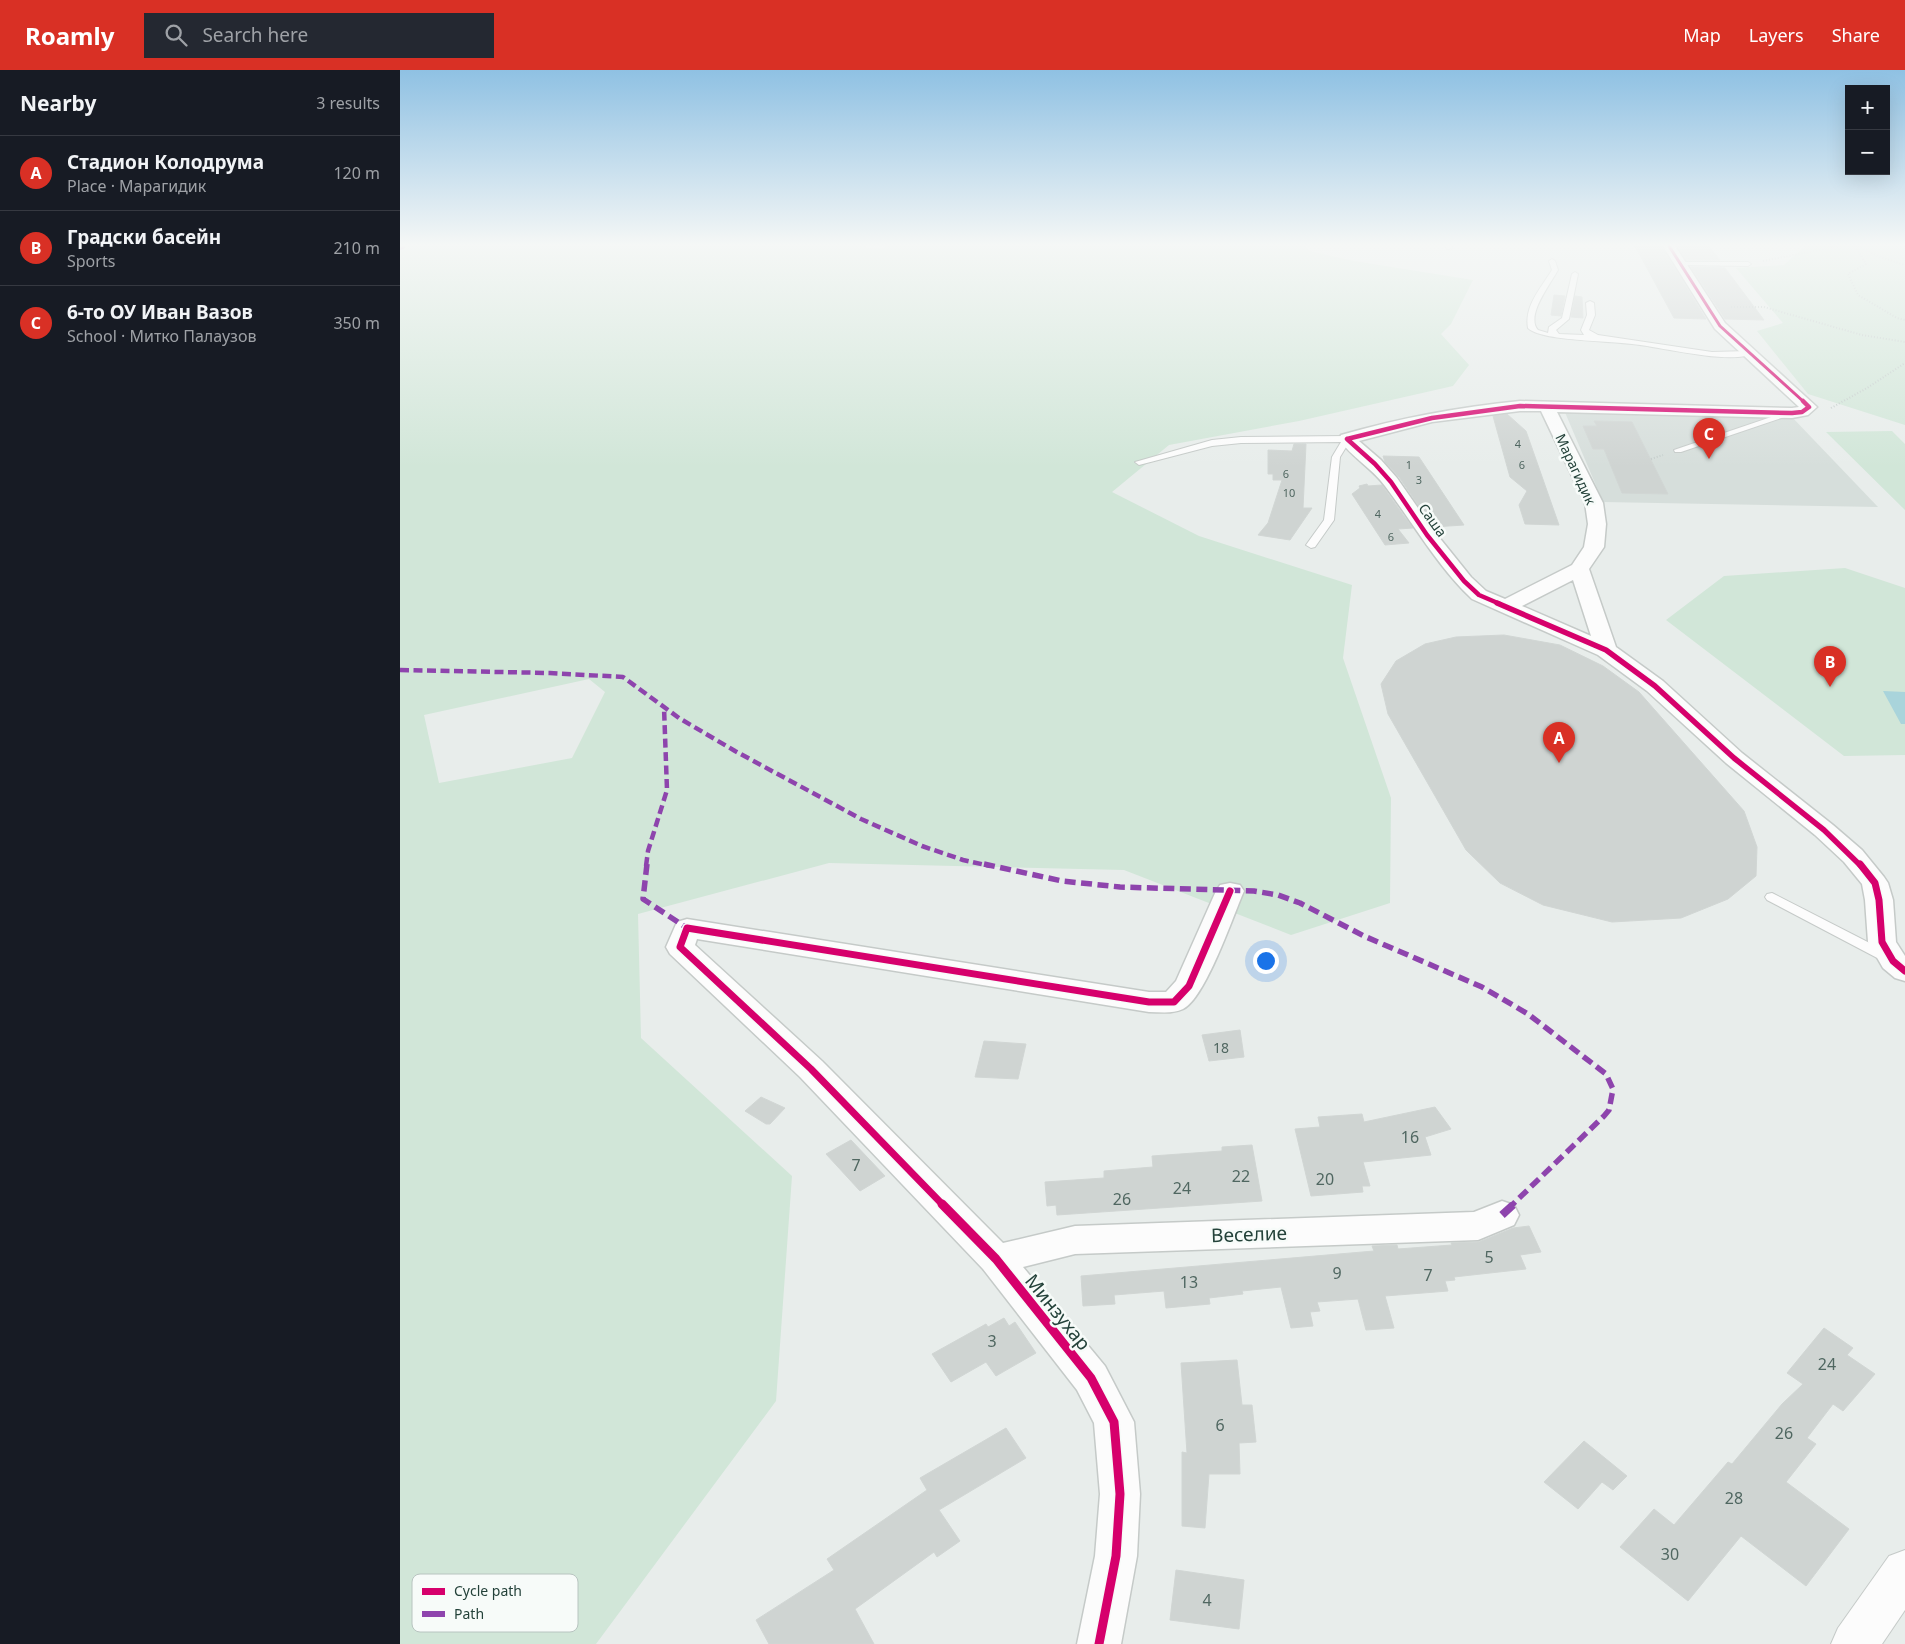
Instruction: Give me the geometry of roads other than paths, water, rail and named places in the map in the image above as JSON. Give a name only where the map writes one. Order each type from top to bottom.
[{"type":"street","points":[[1347,439],[1374,430],[1490,408],[1546,406],[1797,412],[1809,407],[1720,326],[1716,319]]},
{"type":"street","name":"Марагидик","points":[[1546,406],[1594,504],[1597,524],[1594,547],[1580,569]]},
{"type":"street","name":"Саша","points":[[1347,439],[1375,464],[1391,482],[1427,535],[1464,581],[1479,595],[1606,650],[1655,686],[1734,758],[1824,830],[1853,856],[1875,883],[1879,900],[1882,942],[1899,966]]},
{"type":"street","points":[[1507,606],[1580,569],[1606,650]]},
{"type":"street","name":"Минзухар","points":[[1099,1644],[1116,1556],[1120,1494],[1114,1422],[1091,1378],[996,1259],[811,1069],[680,947],[687,928],[1149,1002],[1174,1002],[1189,986],[1230,891]]},
{"type":"street","name":"Веселие","points":[[996,1259],[1076,1240],[1478,1226],[1502,1215]]},
{"type":"street","points":[[1854,1644],[1905,1572]]},
{"type":"lane","points":[[1531,319],[1531,328],[1534,332],[1558,336],[1596,337],[1698,353],[1725,355],[1749,353]]},
{"type":"lane","points":[[1558,336],[1552,333],[1552,329],[1564,319]]},
{"type":"lane","points":[[1589,319],[1585,330],[1586,333],[1596,337]]},
{"type":"lane","points":[[1678,450],[1797,412]]},
{"type":"lane","points":[[1139,462],[1212,443],[1241,440],[1347,439]]},
{"type":"lane","points":[[1311,545],[1329,520],[1336,457],[1347,439]]},
{"type":"lane","points":[[1772,897],[1899,966]]},
{"type":"water","points":[[1883,691],[1905,692],[1905,724],[1901,724]]},
{"type":"place","name":"6-то ОУ Иван Вазов","points":[[1709,459]]},
{"type":"place","name":"Градски басейн","points":[[1830,687]]},
{"type":"place","name":"Стадион Колодрума","points":[[1559,763]]}]
